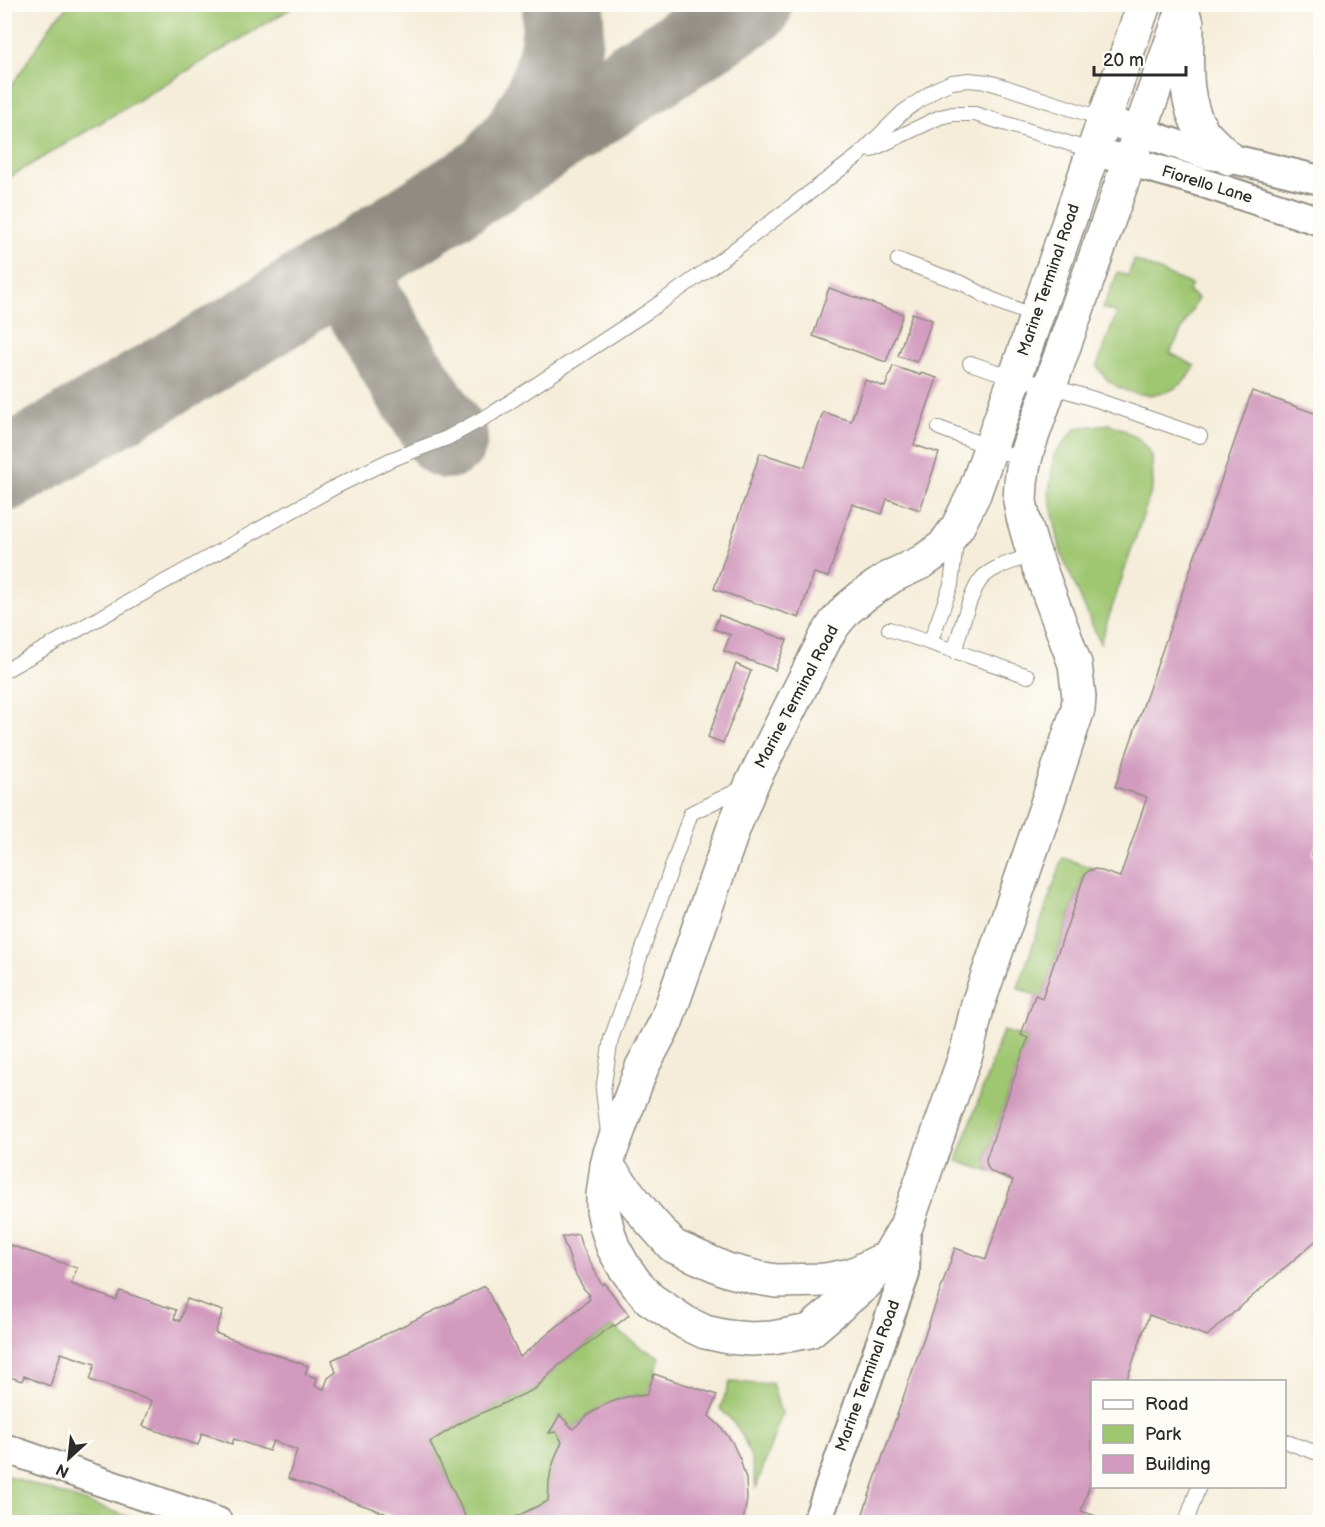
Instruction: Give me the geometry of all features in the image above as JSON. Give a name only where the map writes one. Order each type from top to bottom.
[{"type":"street","name":"Marine Terminal Road","points":[[1144,4],[974,494],[958,526],[943,547],[922,562],[892,576],[847,609],[835,623],[816,657],[752,783],[734,827],[666,1022],[642,1067],[608,1160],[603,1210],[613,1247],[623,1265],[650,1299],[677,1318],[705,1332],[750,1339],[772,1338],[810,1330],[866,1283],[888,1257],[906,1226],[967,1051],[978,1004],[1078,710],[1075,664],[1023,517],[1020,501],[1025,460],[1139,131],[1186,4]]},
{"type":"street","points":[[1186,4],[1187,63],[1191,104],[1202,130],[1229,158]]},
{"type":"street","name":"Fiorello Lane","points":[[1103,119],[1208,155],[1320,180]]},
{"type":"street","name":"Fiorello Lane","points":[[1093,152],[1194,180],[1320,221]]},
{"type":"street","points":[[608,1160],[646,1216],[673,1246],[727,1270],[776,1281],[826,1280],[852,1275],[888,1257]]},
{"type":"street","name":"Marine Terminal Road","points":[[816,1522],[904,1274],[906,1226]]},
{"type":"street","points":[[4,1448],[218,1522]]},
{"type":"lane","points":[[4,671],[337,486],[390,460],[447,438],[493,413],[704,272],[858,156],[903,112],[936,89],[952,82],[969,80],[988,82],[1103,119]]},
{"type":"lane","points":[[858,156],[927,122],[953,114],[975,114],[1093,152]]},
{"type":"lane","points":[[898,260],[964,284],[991,299],[1036,317]]},
{"type":"lane","points":[[970,363],[1015,378],[1097,400],[1200,436]]},
{"type":"lane","points":[[939,428],[1025,460]]},
{"type":"lane","points":[[930,643],[951,585],[958,526]]},
{"type":"lane","points":[[954,652],[973,596],[982,578],[991,571],[1035,554]]},
{"type":"lane","points":[[889,629],[1028,676]]},
{"type":"lane","points":[[608,1160],[603,1090],[611,1039],[691,813],[752,783]]},
{"type":"lane","points":[[1286,1442],[1320,1454]]},
{"type":"lane","points":[[1186,1522],[1198,1488]]},
{"type":"green space","points":[[70,5],[297,5],[5,180],[5,96],[55,19]]},
{"type":"green space","points":[[1134,260],[1192,285],[1188,292],[1198,298],[1170,353],[1195,366],[1182,383],[1172,390],[1154,395],[1135,393],[1117,386],[1104,376],[1097,366],[1117,313],[1103,308],[1118,272],[1128,276]]},
{"type":"green space","points":[[1110,424],[1139,439],[1152,455],[1153,486],[1100,643],[1061,553],[1049,494],[1054,455],[1076,428]]},
{"type":"green space","points":[[1063,858],[1096,869],[1090,870],[1083,878],[1042,998],[1018,988]]},
{"type":"green space","points":[[1003,1031],[1028,1038],[986,1159],[991,1172],[957,1161]]},
{"type":"green space","points":[[612,1326],[641,1348],[660,1357],[647,1395],[626,1397],[606,1404],[588,1415],[573,1429],[560,1415],[550,1433],[556,1432],[562,1442],[551,1471],[548,1501],[505,1522],[468,1522],[430,1442],[462,1422],[535,1389],[559,1365]]},
{"type":"green space","points":[[730,1382],[772,1383],[782,1413],[756,1488],[747,1446],[734,1423],[720,1409]]},
{"type":"green space","points":[[4,1475],[145,1522],[19,1522],[5,1518]]},
{"type":"building","points":[[829,288],[903,314],[886,362],[813,336]]},
{"type":"building","points":[[912,313],[932,320],[917,362],[898,356]]},
{"type":"building","points":[[893,366],[937,378],[914,445],[939,453],[920,510],[887,499],[882,514],[852,504],[828,577],[814,573],[799,618],[714,589],[760,453],[805,467],[823,412],[851,421],[865,380],[885,387]]},
{"type":"building","points":[[1252,391],[1320,415],[1320,830],[1312,855],[1320,858],[1320,1237],[1207,1336],[1149,1315],[1127,1380],[1091,1380],[1091,1481],[1081,1511],[1114,1522],[860,1522],[955,1248],[986,1259],[1013,1180],[991,1172],[986,1159],[1028,1038],[1021,1035],[1035,995],[1042,998],[1085,874],[1096,869],[1120,877],[1147,797],[1115,787]]},
{"type":"building","points":[[719,615],[787,640],[775,670],[724,651],[730,635],[714,629]]},
{"type":"building","points":[[736,664],[751,671],[723,743],[708,737]]},
{"type":"building","points":[[578,1234],[602,1285],[604,1283],[629,1315],[559,1365],[535,1389],[462,1422],[430,1442],[468,1522],[403,1522],[404,1520],[288,1478],[297,1450],[273,1441],[269,1451],[234,1439],[232,1444],[202,1433],[198,1445],[143,1426],[152,1401],[90,1380],[95,1364],[61,1353],[50,1386],[24,1376],[22,1381],[4,1375],[4,1243],[77,1268],[71,1284],[116,1300],[120,1291],[176,1310],[174,1319],[180,1321],[187,1299],[223,1311],[215,1333],[308,1366],[305,1374],[317,1378],[315,1386],[324,1389],[328,1378],[336,1372],[332,1360],[485,1286],[520,1357],[590,1299],[588,1296],[590,1295],[575,1273],[562,1237]]},
{"type":"building","points":[[654,1374],[717,1395],[709,1416],[731,1440],[740,1459],[746,1479],[747,1500],[743,1522],[505,1522],[548,1501],[551,1470],[562,1442],[556,1432],[549,1433],[560,1415],[573,1429],[588,1415],[606,1404],[626,1397],[647,1395]]},
{"type":"taxiway","points":[[503,160],[530,126],[549,88],[561,47],[563,4]]},
{"type":"taxiway","points":[[4,471],[243,332],[752,4]]},
{"type":"taxiway","points":[[343,269],[447,438]]}]
